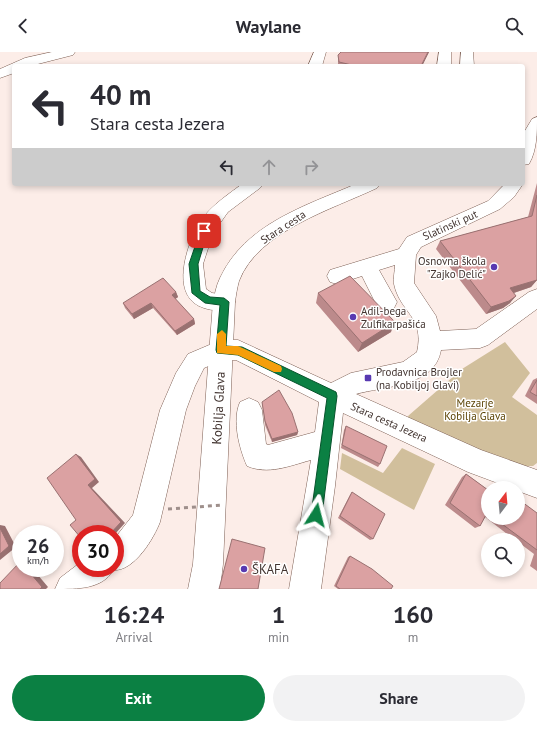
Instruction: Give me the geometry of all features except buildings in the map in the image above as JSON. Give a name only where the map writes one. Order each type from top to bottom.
[{"type":"street","points":[[23,64],[30,61],[69,52]]},
{"type":"street","points":[[316,64],[320,52]]},
{"type":"street","points":[[444,64],[445,52]]},
{"type":"street","points":[[467,52],[467,64]]},
{"type":"street","points":[[0,74],[12,69]]},
{"type":"street","points":[[525,153],[532,130],[537,122]]},
{"type":"street","points":[[224,302],[208,301],[196,293],[194,264],[204,231],[222,208],[251,186]]},
{"type":"street","name":"Slatinski put","points":[[406,254],[414,242],[494,205],[508,193],[513,186]]},
{"type":"street","name":"Stara cesta","points":[[221,350],[224,302],[230,278],[245,256],[264,237],[303,212],[357,189]]},
{"type":"street","points":[[305,589],[327,442],[332,396],[351,384],[408,372],[428,358],[431,341],[428,324],[409,295],[404,283],[406,254],[337,276]]},
{"type":"street","points":[[367,266],[386,302]]},
{"type":"street","points":[[431,341],[480,338],[537,298]]},
{"type":"street","name":"Stara cesta Jezera","points":[[221,350],[238,350],[332,396],[478,462],[537,483]]},
{"type":"street","name":"Kobilja Glava","points":[[124,550],[146,522],[173,410],[184,381],[196,361],[221,350],[209,549],[204,589]]},
{"type":"street","points":[[250,410],[253,450],[256,457],[268,458],[327,442]]},
{"type":"street","points":[[71,589],[87,577]]},
{"type":"path","points":[[168,509],[223,506]]},
{"type":"green space","name":"Mezarje Kobilja Glava","points":[[505,342],[530,373],[512,397],[537,415],[537,463],[533,466],[523,466],[406,426],[408,416],[462,369]]},
{"type":"green space","points":[[402,448],[435,464],[414,510],[340,469],[342,453],[383,473]]},
{"type":"slow traffic","points":[[222,334],[221,350],[238,350],[277,369]]},
{"type":"place","name":"Osnovna škola \"Zajko Delić\"","points":[[494,267]]},
{"type":"place","name":"Adil-bega Zulfikarpašića","points":[[353,317]]},
{"type":"place","name":"Prodavnica Brojler (na Kobiljoj Glavi)","points":[[368,378]]},
{"type":"place","name":"ŠKAFA","points":[[244,569]]},
{"type":"route","points":[[204,231],[194,264],[196,293],[208,301],[224,302],[221,350],[238,350],[332,396],[316,515]]}]
